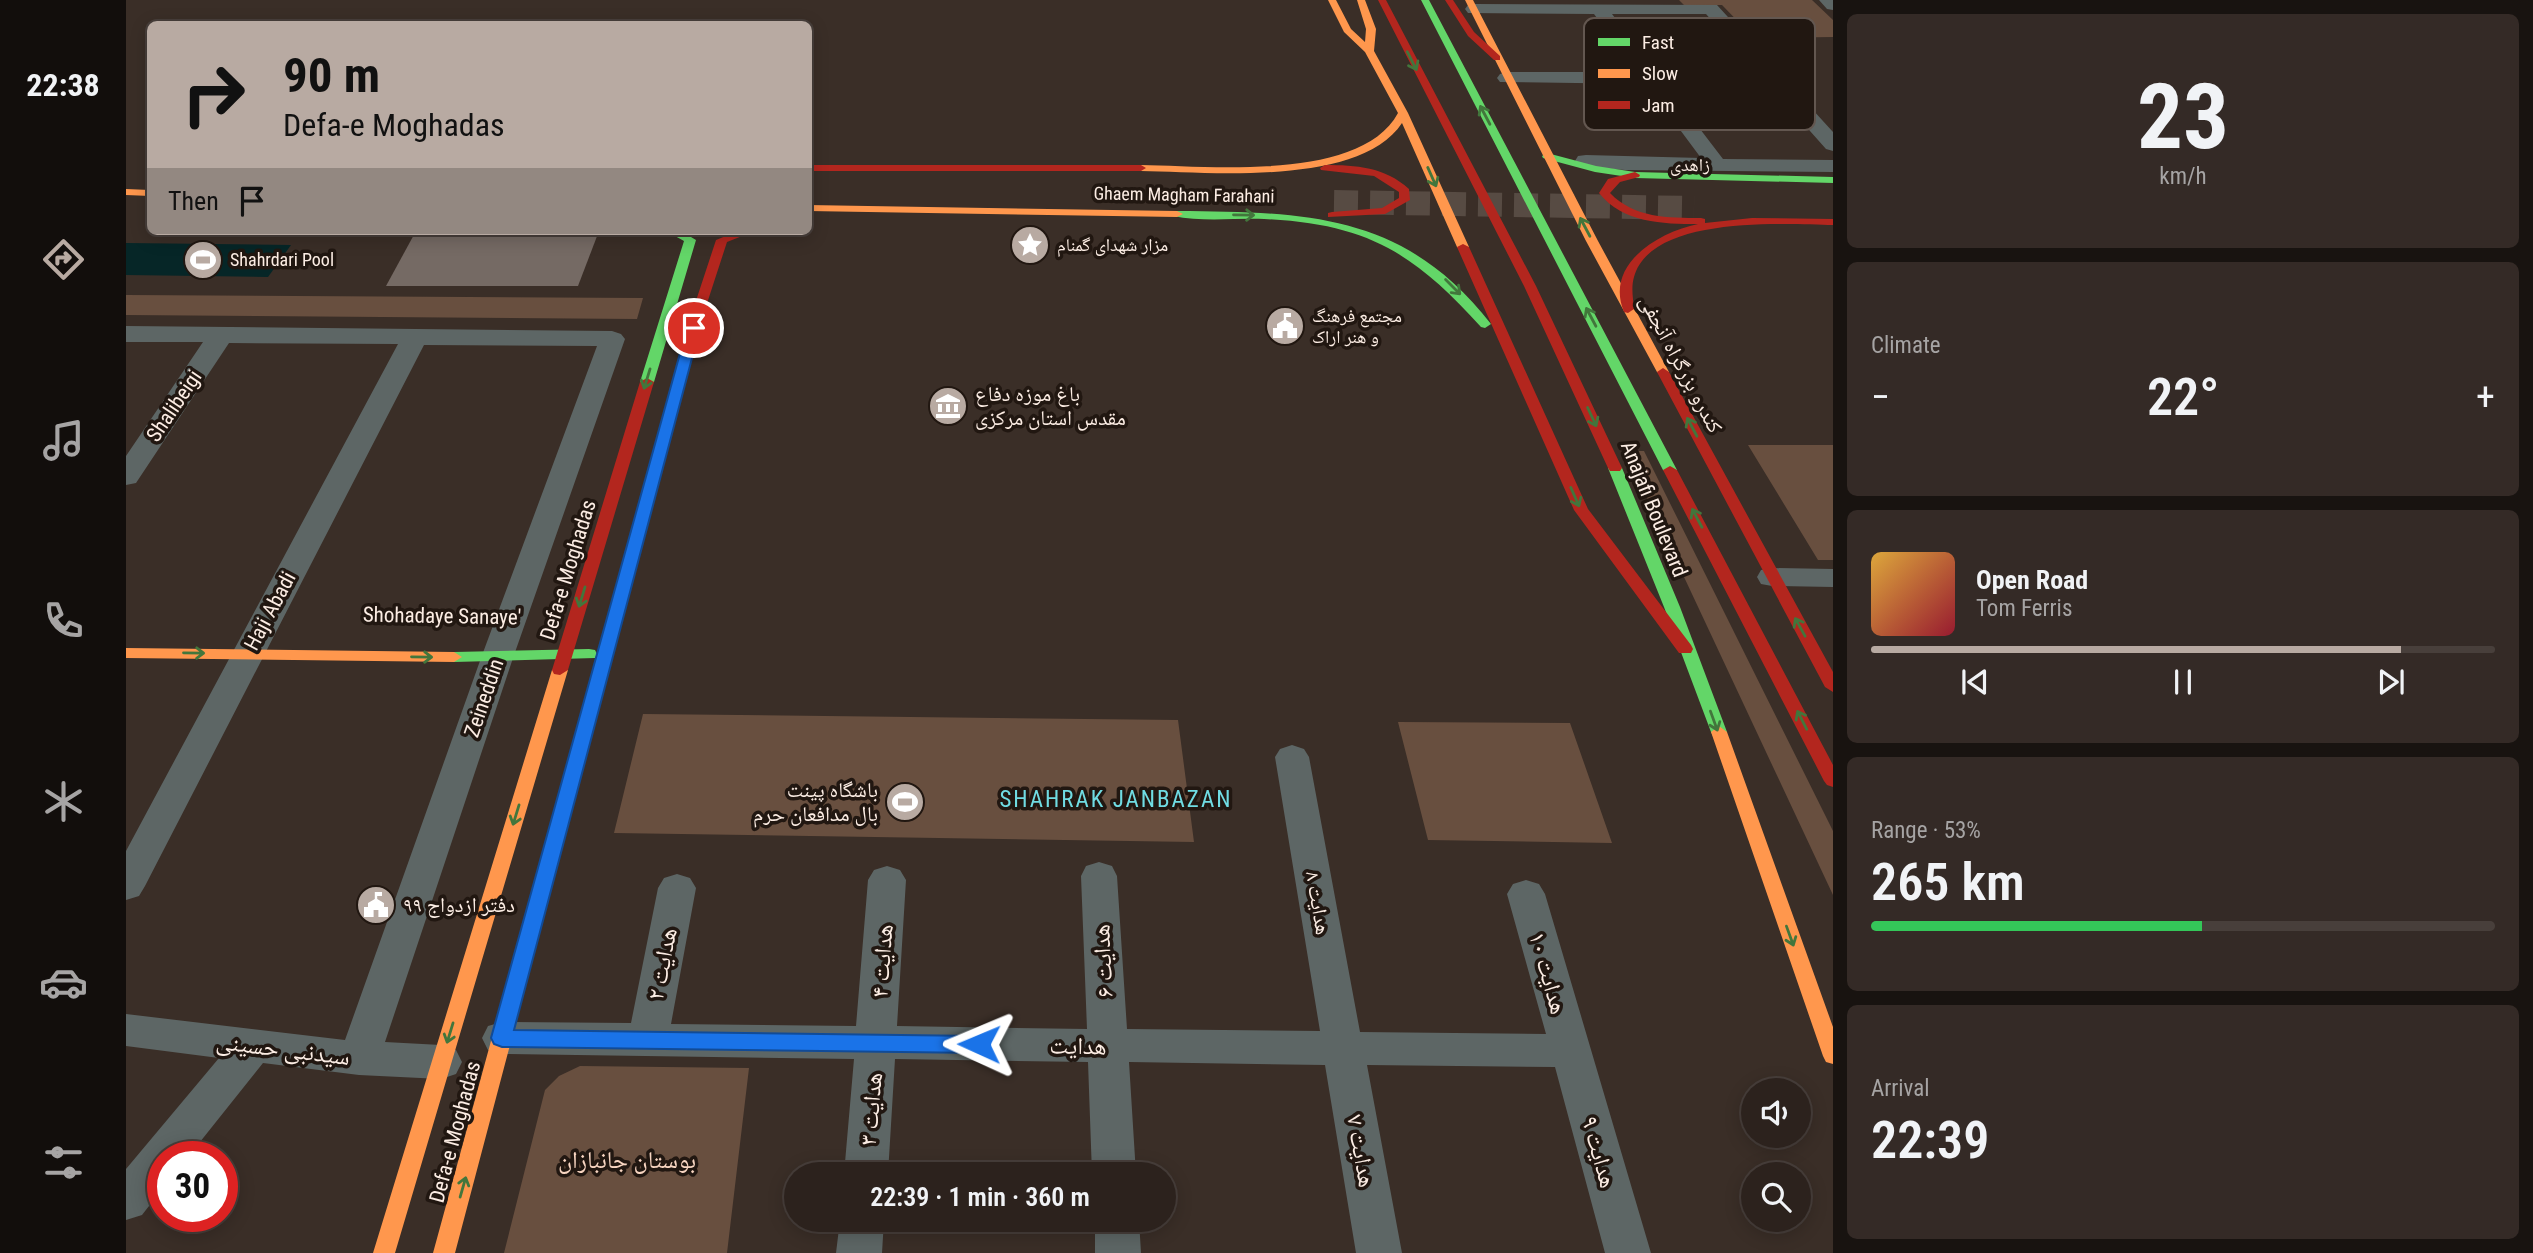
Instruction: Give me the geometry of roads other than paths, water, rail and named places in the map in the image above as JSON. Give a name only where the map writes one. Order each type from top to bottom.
[{"type":"main road","points":[[1332,0],[1347,30],[1369,51],[1403,113],[1581,510],[1692,657]]},
{"type":"main road","points":[[1361,0],[1371,29],[1369,51]]},
{"type":"main road","name":"Anajafi Boulevard","points":[[1382,0],[1553,335],[1612,460],[1692,657],[1833,1056]]},
{"type":"main road","name":"Anajafi Boulevard","points":[[1424,0],[1833,781]]},
{"type":"main road","points":[[1449,0],[1471,34],[1497,58]]},
{"type":"main road","name":"کندرو بزرگراه آنجفی","points":[[1472,4],[1547,156],[1833,687]]},
{"type":"main road","name":"Ghaem Magham Farahani","points":[[812,168],[1275,168],[1332,159],[1363,150],[1395,129],[1403,113]]},
{"type":"main road","points":[[1547,156],[1595,169],[1635,175],[1833,180]]},
{"type":"main road","points":[[1275,168],[1331,168],[1372,172],[1396,182],[1405,191],[1399,205],[1385,211],[1294,209]]},
{"type":"main road","points":[[1635,175],[1611,181],[1604,189],[1606,198],[1627,211],[1661,219],[1833,222]]},
{"type":"main road","points":[[126,177],[147,177]]},
{"type":"main road","name":"Ghaem Magham Farahani","points":[[812,180],[1317,182]]},
{"type":"main road","points":[[1682,189],[1833,192]]},
{"type":"main road","points":[[126,192],[147,193]]},
{"type":"main road","name":"Ghaem Magham Farahani","points":[[812,206],[1294,209],[1371,234],[1422,261],[1462,296],[1511,353]]},
{"type":"main road","points":[[1694,208],[1833,211]]},
{"type":"main road","points":[[1628,309],[1627,283],[1630,271],[1645,252],[1664,240],[1686,232],[1742,222]]},
{"type":"main road","name":"Defa-e Moghadas","points":[[384,1253],[691,235]]},
{"type":"main road","name":"Defa-e Moghadas","points":[[444,1253],[694,328],[724,236]]},
{"type":"main road","name":"Shohadaye Sanaye'","points":[[126,653],[256,639],[498,644],[525,637],[566,653]]},
{"type":"main road","name":"Shohadaye Sanaye'","points":[[498,644],[525,658],[566,653]]},
{"type":"main road","points":[[566,653],[604,655]]},
{"type":"street","points":[[1828,0],[1833,5]]},
{"type":"street","points":[[1472,4],[1561,5],[1599,9],[1673,5],[1711,9],[1719,18]]},
{"type":"street","points":[[1599,9],[1606,18]]},
{"type":"street","points":[[1507,78],[1584,78]]},
{"type":"street","points":[[1815,125],[1833,145]]},
{"type":"street","points":[[1690,130],[1717,165]]},
{"type":"street","name":"زاهدی","points":[[1547,156],[1625,164],[1833,166]]},
{"type":"street","points":[[126,334],[415,337]]},
{"type":"street","name":"Shalibeigi","points":[[126,477],[221,335]]},
{"type":"street","name":"Zeineddin","points":[[359,1058],[498,644],[612,339],[415,337]]},
{"type":"street","name":"Haji Abadi","points":[[126,886],[415,337]]},
{"type":"street","points":[[1772,577],[1833,578]]},
{"type":"street","name":"هدایت ۸","points":[[1292,757],[1343,1049]]},
{"type":"street","name":"هدایت ۶","points":[[1099,876],[1113,1162]]},
{"type":"street","name":"هدایت ۴","points":[[877,1043],[887,880]]},
{"type":"street","name":"هدایت ۲","points":[[648,1040],[677,888]]},
{"type":"street","name":"هدایت ۱۰","points":[[1526,894],[1570,1051]]},
{"type":"street","name":"سیدنبی حسینی","points":[[126,1030],[359,1058],[441,1062]]},
{"type":"street","name":"هدایت","points":[[502,1038],[1570,1051]]},
{"type":"street","name":"هدایت ۳","points":[[867,1162],[877,1043]]},
{"type":"street","points":[[126,1200],[253,1046]]},
{"type":"street","name":"هدایت ۷","points":[[1343,1049],[1379,1253]]},
{"type":"street","name":"هدایت ۹","points":[[1570,1051],[1628,1253]]},
{"type":"street","points":[[859,1253],[861,1232]]},
{"type":"street","points":[[1117,1232],[1118,1253]]},
{"type":"water","name":"Shahrdari Pool","points":[[126,243],[291,245],[268,277],[126,275]]},
{"type":"tunnel","points":[[1334,202],[1694,208]]},
{"type":"place","name":"مزار شهدای گمنام","points":[[1030,245]]},
{"type":"place","name":"Shahrdari Pool","points":[[203,260]]},
{"type":"place","name":"مجتمع فرهنگ و هنر اراک","points":[[1285,326]]},
{"type":"place","name":"باغ موزه دفاع مقدس استان مرکزی","points":[[948,406]]},
{"type":"place","name":"باشگاه پینت بال مدافعان حرم","points":[[905,802]]},
{"type":"place","name":"دفتر ازدواج ۹۹","points":[[376,905]]},
{"type":"district","name":"SHAHRAK JANBAZAN","points":[[1116,799]]},
{"type":"park label","name":"بوستان جانبازان","points":[[627,1160]]}]
